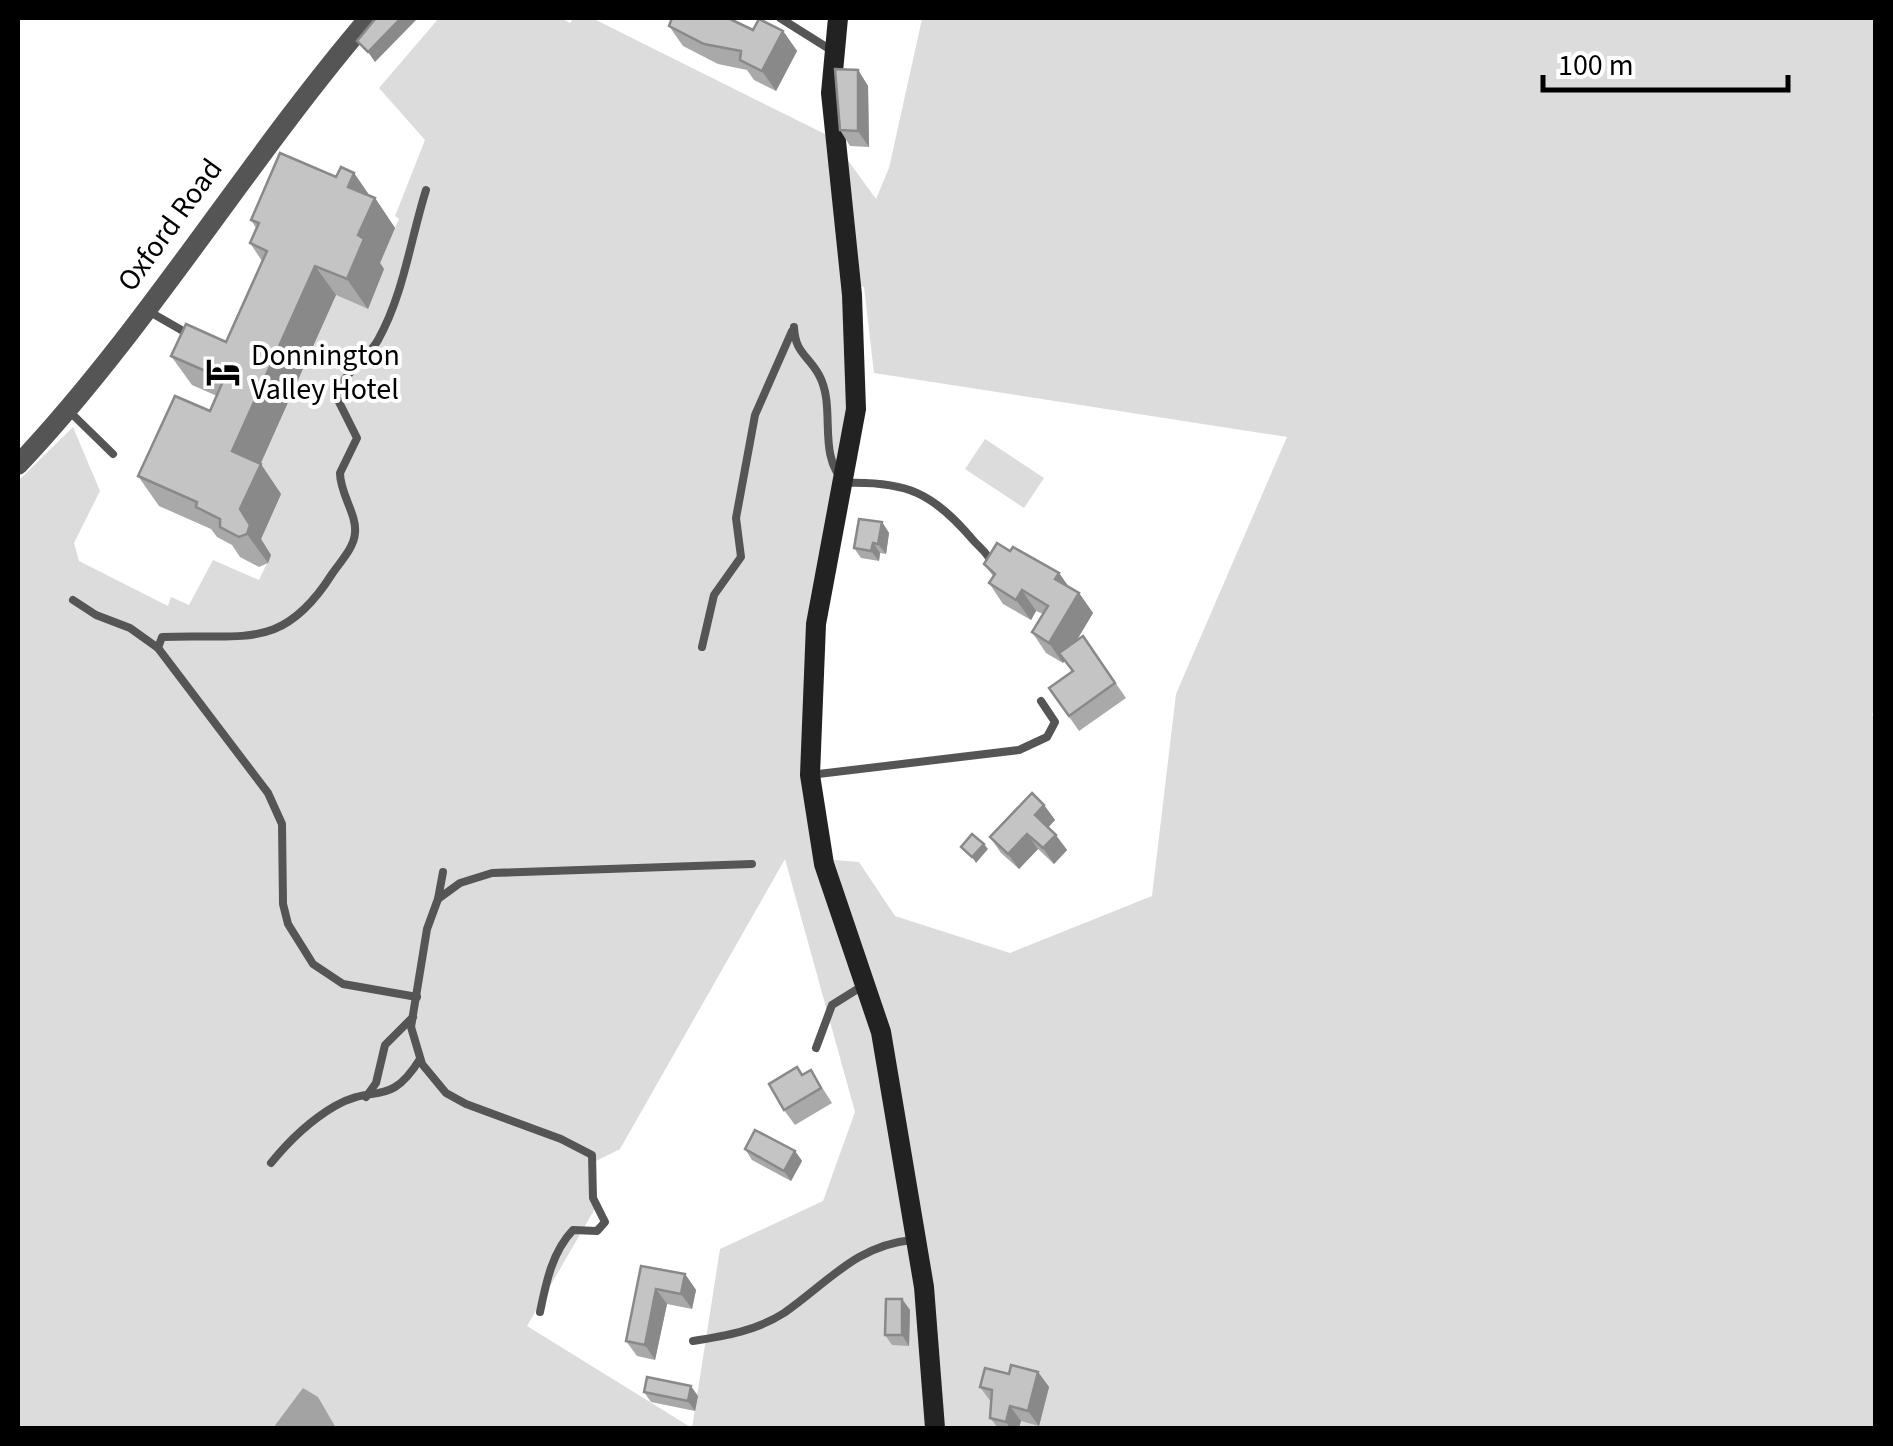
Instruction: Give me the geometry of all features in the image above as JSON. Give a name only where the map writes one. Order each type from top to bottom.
[{"type":"main road","points":[[838,18],[833,52],[833,124],[856,374],[845,483],[816,624],[810,775],[824,864],[882,1032],[917,1239],[931,1346],[936,1428]]},
{"type":"street","name":"Oxford Road","points":[[18,465],[69,411],[285,118],[369,18]]},
{"type":"lane","points":[[780,18],[833,52]]},
{"type":"lane","points":[[158,648],[162,637],[248,636],[284,626],[316,599],[353,542],[355,528],[340,474],[357,438],[336,396],[374,346],[388,319],[408,265],[426,190]]},
{"type":"lane","points":[[146,309],[191,336]]},
{"type":"lane","points":[[702,647],[714,595],[741,556],[736,518],[755,415],[794,326],[798,352],[819,375],[833,466],[845,483],[893,483],[924,494],[958,519],[992,558],[993,578]]},
{"type":"lane","points":[[69,411],[113,454]]},
{"type":"lane","points":[[73,600],[96,615],[130,628],[158,648],[278,808],[283,904],[288,924],[313,964],[343,984],[416,997]]},
{"type":"lane","points":[[810,775],[1019,750],[1047,737],[1054,722],[1041,701]]},
{"type":"lane","points":[[438,899],[460,883],[492,873],[752,864]]},
{"type":"lane","points":[[444,872],[426,929],[413,1017],[413,1043],[420,1060],[436,1084],[466,1104],[562,1138],[592,1155],[592,1198],[605,1222],[597,1231],[574,1230],[567,1236],[552,1263],[540,1312]]},
{"type":"lane","points":[[816,1048],[832,1005],[868,983]]},
{"type":"lane","points":[[366,1096],[376,1083],[385,1045],[413,1017]]},
{"type":"lane","points":[[271,1163],[284,1147],[339,1104],[400,1086],[420,1060]]},
{"type":"lane","points":[[694,1342],[746,1332],[783,1313],[859,1254],[886,1242],[917,1239]]},
{"type":"shaded area","points":[[439,18],[561,18],[570,23],[574,18],[592,18],[831,137],[876,199],[889,168],[922,19],[912,18],[1875,18],[1875,1428],[692,1428],[18,1428],[18,481],[73,427],[100,491],[74,543],[79,561],[168,606],[171,597],[189,605],[213,560],[259,580],[271,555],[261,539],[253,481],[336,295],[368,309],[384,269],[379,265],[399,219],[395,216],[425,140],[379,88]],"holes":[[[846,283],[864,287],[874,373],[1287,437],[1176,694],[1152,896],[1010,953],[895,916],[859,862],[823,859],[811,671],[857,373]],[[785,859],[855,1112],[823,1201],[720,1249],[692,1428],[527,1326],[597,1205],[594,1162],[620,1149]]]},
{"type":"shaded area","points":[[985,439],[1044,478],[1024,508],[965,469]]},
{"type":"shaded area","points":[[303,1388],[318,1397],[336,1428],[273,1428]]},
{"type":"building","points":[[376,18],[401,18],[368,52],[357,41]]},
{"type":"building","points":[[672,18],[728,18],[753,30],[759,19],[783,31],[762,71],[740,60],[741,51],[704,44],[669,26]]},
{"type":"building","points":[[835,69],[858,70],[858,131],[840,130]]},
{"type":"building","points":[[280,153],[336,177],[341,167],[354,173],[348,187],[375,198],[358,235],[364,239],[347,279],[315,266],[232,451],[261,464],[240,509],[250,525],[247,534],[239,537],[220,527],[220,519],[196,507],[197,502],[138,476],[175,396],[210,411],[224,379],[171,356],[186,324],[226,342],[267,251],[250,243],[259,223],[251,220]]},
{"type":"building","points":[[859,519],[882,522],[878,544],[873,543],[871,551],[854,548]]},
{"type":"building","points":[[997,543],[1010,551],[1013,547],[1059,573],[1055,579],[1079,593],[1049,643],[1032,632],[1048,606],[1022,590],[1016,600],[989,583],[995,574],[984,564]]},
{"type":"building","points":[[1083,636],[1115,683],[1069,716],[1049,688],[1073,671],[1059,653]]},
{"type":"building","points":[[1032,793],[1044,805],[1035,815],[1056,835],[1043,848],[1027,834],[1008,854],[990,837]]},
{"type":"building","points":[[972,834],[984,844],[972,857],[961,847]]},
{"type":"building","points":[[797,1067],[802,1075],[811,1070],[821,1088],[784,1110],[769,1084]]},
{"type":"building","points":[[755,1130],[795,1151],[784,1171],[745,1149]]},
{"type":"building","points":[[641,1266],[685,1274],[681,1294],[656,1289],[645,1345],[626,1341]]},
{"type":"building","points":[[886,1299],[902,1299],[902,1335],[885,1335]]},
{"type":"building","points":[[1011,1365],[1038,1372],[1028,1411],[1010,1406],[1006,1422],[990,1418],[992,1390],[980,1387],[985,1368],[1009,1374]]},
{"type":"building","points":[[647,1377],[691,1386],[688,1401],[644,1392]]},
{"type":"place","name":"Donnington Valley Hotel","points":[[223,372]]}]
